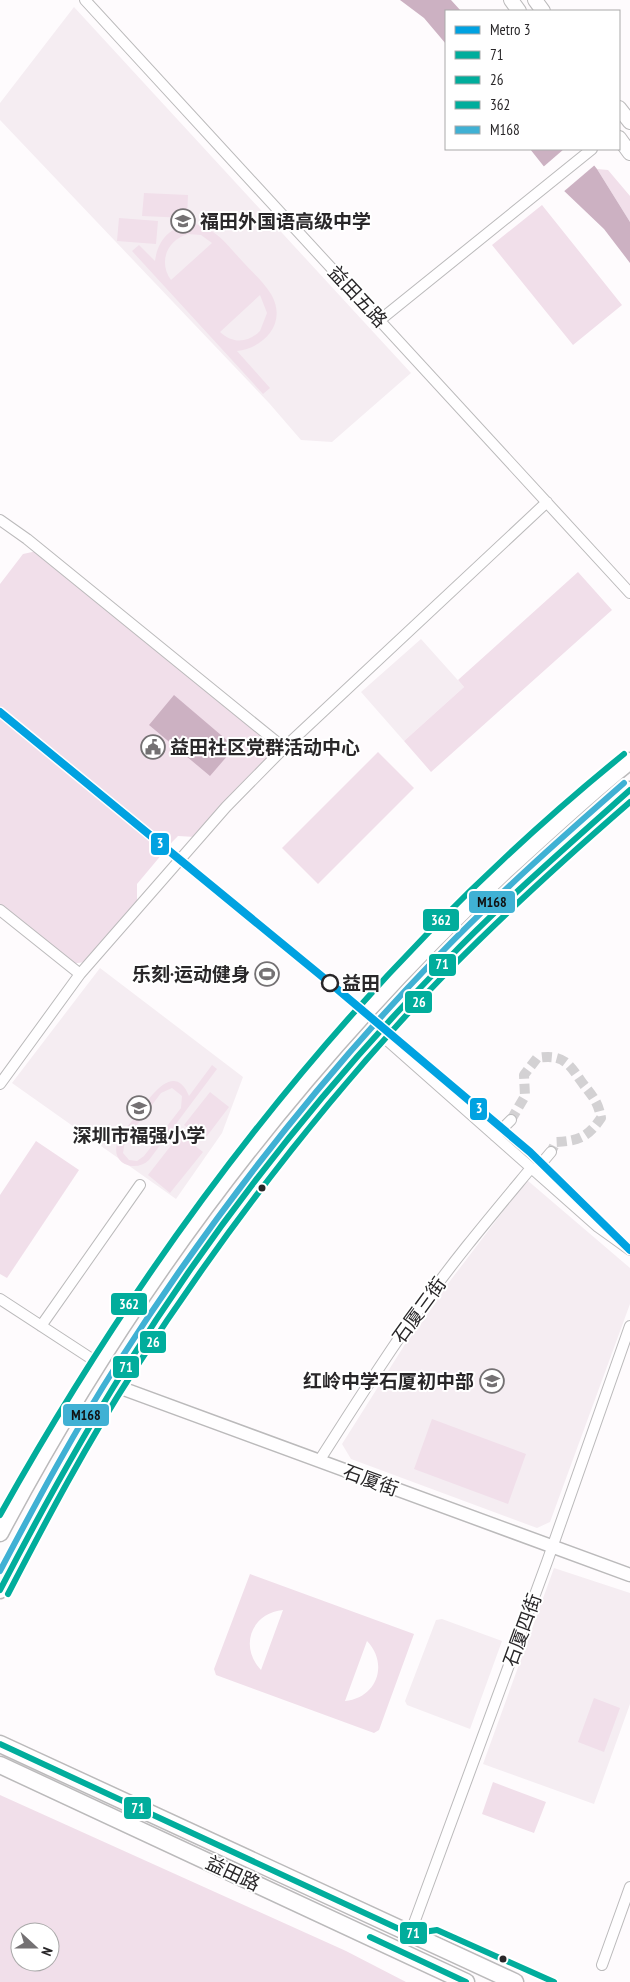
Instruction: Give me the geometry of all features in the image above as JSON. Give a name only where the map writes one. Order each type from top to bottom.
[{"type":"main road","points":[[511,0],[519,10]]},
{"type":"main road","points":[[535,0],[543,10]]},
{"type":"main road","points":[[620,109],[630,122]]},
{"type":"main road","points":[[620,139],[630,152]]},
{"type":"main road","points":[[0,1533],[60,1425],[98,1363],[191,1226],[279,1112],[326,1056],[388,988],[465,910],[546,834],[630,761]]},
{"type":"main road","points":[[0,1590],[52,1490],[113,1385],[236,1209],[306,1118],[444,964],[512,896],[630,790]]},
{"type":"main road","name":"益田路","points":[[0,1744],[515,1982]]},
{"type":"main road","name":"益田路","points":[[1,1765],[466,1982]]},
{"type":"street","name":"益田五路","points":[[85,0],[630,593]]},
{"type":"street","points":[[380,320],[590,150]]},
{"type":"street","points":[[0,1084],[80,974],[226,807],[284,748],[546,502]]},
{"type":"street","points":[[0,520],[27,539],[284,748]]},
{"type":"street","points":[[0,910],[80,974]]},
{"type":"street","points":[[380,1034],[598,1227],[630,1250]]},
{"type":"street","points":[[495,1136],[511,1120]]},
{"type":"street","name":"石厦三街","points":[[319,1461],[367,1384],[473,1237],[533,1169],[551,1152]]},
{"type":"street","points":[[41,1326],[140,1185]]},
{"type":"street","points":[[0,1299],[98,1363]]},
{"type":"street","name":"石厦四街","points":[[410,1934],[552,1546],[630,1326]]},
{"type":"street","name":"石厦街","points":[[113,1385],[630,1575]]},
{"type":"street","points":[[602,1965],[630,1887]]},
{"type":"shaded area","points":[[400,0],[451,0],[460,10],[445,10],[445,43],[424,18]]},
{"type":"shaded area","name":"福田外国语高级中学","points":[[74,7],[411,373],[332,442],[301,440],[269,403],[0,120],[0,103]]},
{"type":"shaded area","points":[[531,150],[582,150],[597,169],[630,222],[630,263],[604,229],[561,188]]},
{"type":"shaded area","points":[[597,169],[608,170],[630,196],[630,222]]},
{"type":"shaded area","points":[[144,193],[188,195],[187,218],[142,216]]},
{"type":"shaded area","points":[[542,205],[622,305],[573,345],[492,245]]},
{"type":"shaded area","points":[[119,218],[158,221],[156,244],[117,241]]},
{"type":"shaded area","points":[[187,225],[203,226],[216,234],[261,281],[271,294],[276,305],[277,315],[275,324],[270,332],[256,345],[237,351],[270,388],[263,394],[132,251],[139,245],[155,261],[163,239],[173,230]],"holes":[[[188,234],[201,235],[212,243],[171,280],[165,266],[167,252],[175,241]],[[260,295],[267,313],[260,331],[245,340],[230,339],[220,332]]]},
{"type":"shaded area","points":[[37,551],[270,741],[271,758],[195,837],[178,836],[173,841],[137,884],[137,904],[85,962],[71,964],[0,906],[0,584],[23,554]]},
{"type":"shaded area","points":[[578,572],[612,610],[431,772],[404,741],[464,687],[458,680]]},
{"type":"shaded area","points":[[421,639],[464,687],[404,741],[361,692]]},
{"type":"shaded area","points":[[174,695],[235,747],[210,776],[149,725]]},
{"type":"shaded area","points":[[378,752],[414,788],[318,884],[282,848]]},
{"type":"shaded area","name":"深圳市福强小学","points":[[100,968],[243,1077],[222,1133],[176,1199],[12,1083]]},
{"type":"shaded area","points":[[212,1065],[217,1069],[149,1160],[138,1166],[132,1166],[121,1161],[116,1151],[118,1140],[154,1093],[169,1082],[176,1081],[183,1086],[189,1096]],"holes":[[[172,1088],[182,1096],[181,1108],[144,1156],[137,1161],[129,1160],[123,1153],[125,1141],[161,1093]]]},
{"type":"shaded area","points":[[210,1092],[229,1107],[204,1140],[184,1125]]},
{"type":"shaded area","points":[[180,1134],[203,1152],[170,1193],[148,1175]]},
{"type":"shaded area","points":[[36,1141],[79,1170],[7,1278],[0,1274],[0,1195]]},
{"type":"shaded area","name":"红岭中学石厦初中部","points":[[527,1180],[630,1268],[630,1304],[550,1522],[537,1528],[351,1459],[342,1444],[421,1319]]},
{"type":"shaded area","points":[[432,1419],[526,1454],[508,1504],[414,1469]]},
{"type":"shaded area","points":[[554,1568],[630,1593],[630,1704],[594,1804],[483,1764]]},
{"type":"shaded area","points":[[250,1574],[414,1634],[379,1730],[374,1733],[216,1675],[214,1669]],"holes":[[[283,1610],[261,1670],[254,1661],[251,1651],[252,1632],[256,1624],[263,1617],[272,1612]],[[367,1641],[374,1650],[377,1660],[376,1678],[372,1687],[365,1694],[356,1699],[345,1701]]]},
{"type":"shaded area","points":[[442,1619],[502,1641],[470,1729],[407,1705],[405,1701],[436,1620]]},
{"type":"shaded area","points":[[594,1698],[620,1708],[604,1752],[578,1742]]},
{"type":"shaded area","points":[[493,1782],[546,1802],[534,1833],[482,1814]]},
{"type":"shaded area","points":[[0,1795],[346,1951],[406,1982],[0,1982]]},
{"type":"pier","points":[[563,150],[585,150],[596,164],[562,193],[542,168]]},
{"type":"tunnel","points":[[511,1120],[525,1096],[524,1075],[537,1058],[553,1057],[568,1064],[594,1098],[601,1118],[592,1130],[582,1137],[556,1142],[551,1152]]},
{"type":"metro line","name":"3","points":[[0,712],[330,983],[530,1152],[630,1250]]},
{"type":"transit line","name":"362","points":[[0,1515],[63,1408],[129,1303],[200,1202],[276,1104],[355,1011],[440,921],[529,835],[624,754]]},
{"type":"transit line","name":"M168","points":[[0,1571],[42,1492],[102,1388],[190,1256],[268,1152],[350,1052],[460,933],[624,783]]},
{"type":"transit line","name":"71","points":[[0,1590],[60,1479],[124,1370],[196,1262],[274,1157],[357,1057],[467,939],[630,790]]},
{"type":"transit line","name":"26","points":[[8,1594],[84,1454],[133,1372],[205,1265],[282,1162],[364,1063],[451,968],[539,883],[630,802]]},
{"type":"transit line","name":"71","points":[[0,1744],[410,1934],[437,1930],[554,1982]]},
{"type":"transit line","name":"71","points":[[370,1937],[466,1982]]},
{"type":"place","name":"福田外国语高级中学","points":[[183,221]]},
{"type":"place","name":"益田社区党群活动中心","points":[[153,747]]},
{"type":"place","name":"乐刻·运动健身","points":[[267,974]]},
{"type":"place","name":"益田","points":[[330,983]]},
{"type":"place","name":"深圳市福强小学","points":[[139,1108]]},
{"type":"place","name":"红岭中学石厦初中部","points":[[492,1381]]}]
